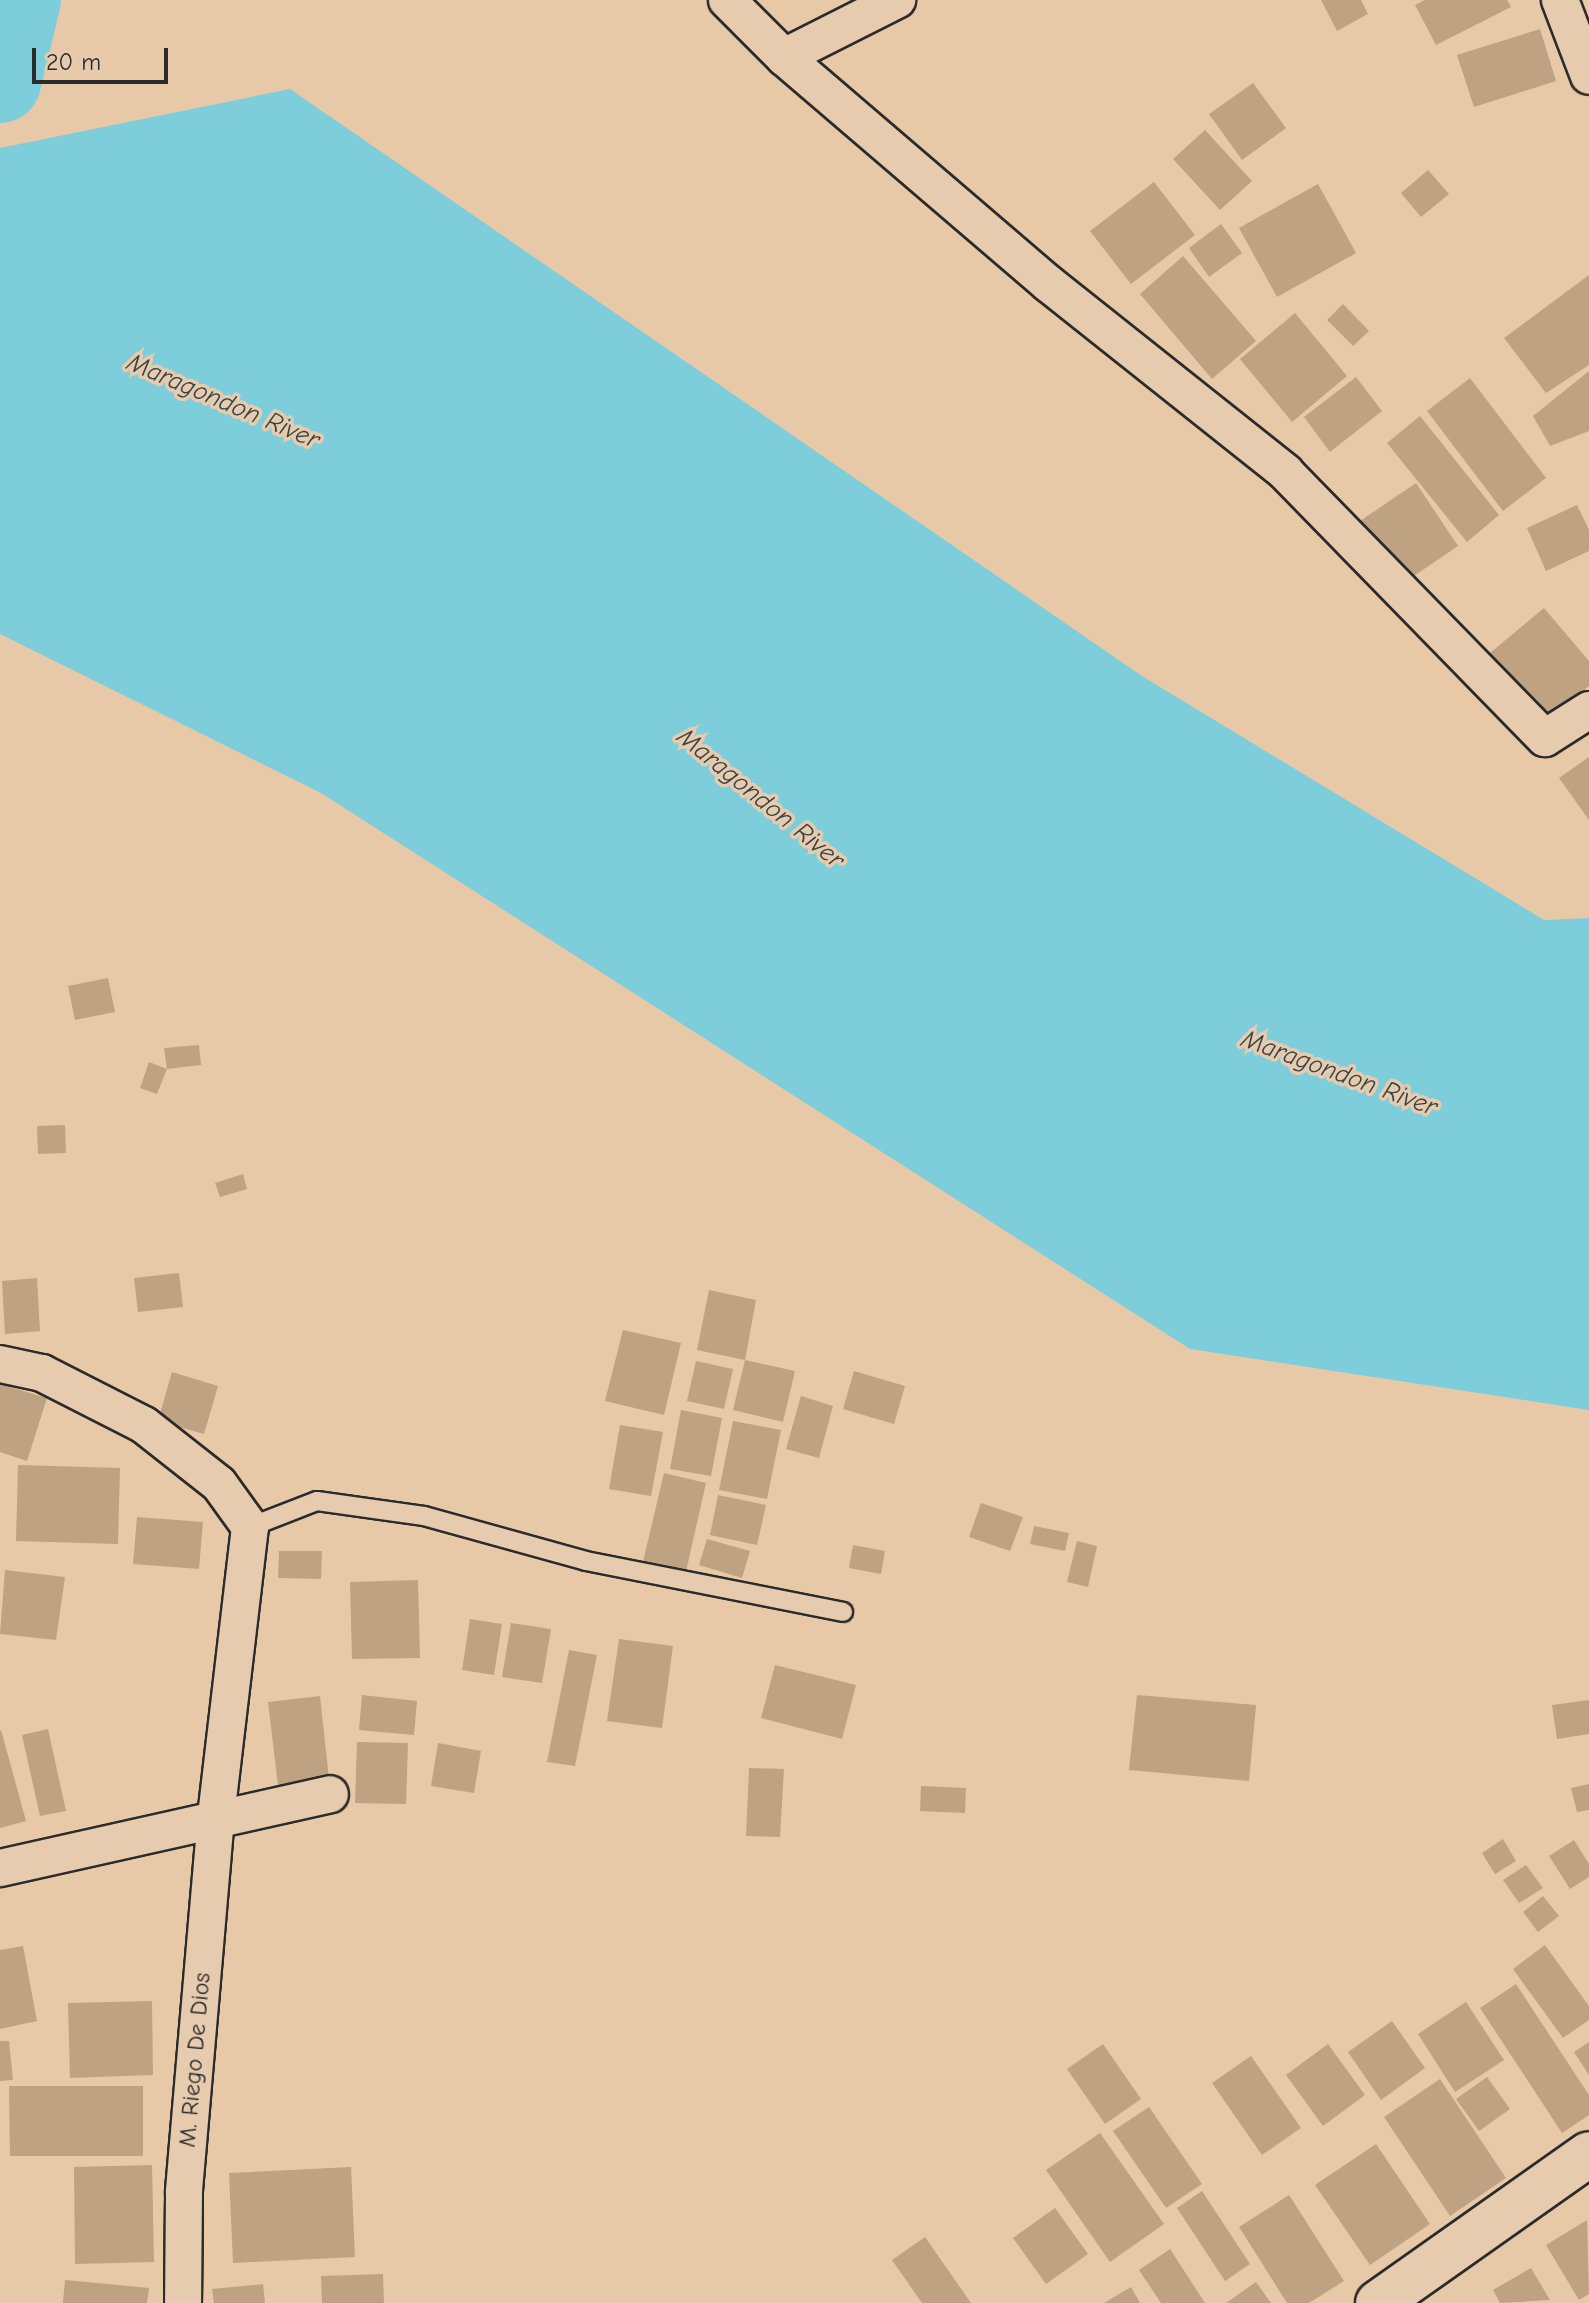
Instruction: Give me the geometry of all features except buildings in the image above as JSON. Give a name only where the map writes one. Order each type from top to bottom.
[{"type":"street","points":[[727,0],[784,57],[1049,284],[1285,472],[1545,738],[1589,710]]},
{"type":"street","points":[[784,57],[897,0]]},
{"type":"street","points":[[1560,0],[1589,76]]},
{"type":"street","points":[[0,1364],[42,1373],[144,1425],[219,1484],[250,1527]]},
{"type":"street","name":"M. Riego De Dios","points":[[183,2303],[184,2193],[216,1817],[250,1527]]},
{"type":"street","points":[[0,1868],[216,1817],[330,1794]]},
{"type":"street","points":[[1378,2303],[1589,2154]]},
{"type":"lane","points":[[250,1527],[317,1501],[424,1516],[586,1561],[843,1612]]},
{"type":"water","name":"Maragondon River","points":[[290,89],[1142,676],[1544,920],[1589,918],[1589,1410],[1190,1349],[321,793],[0,634],[0,148]]},
{"type":"waterway","points":[[0,82],[20,0]]}]
